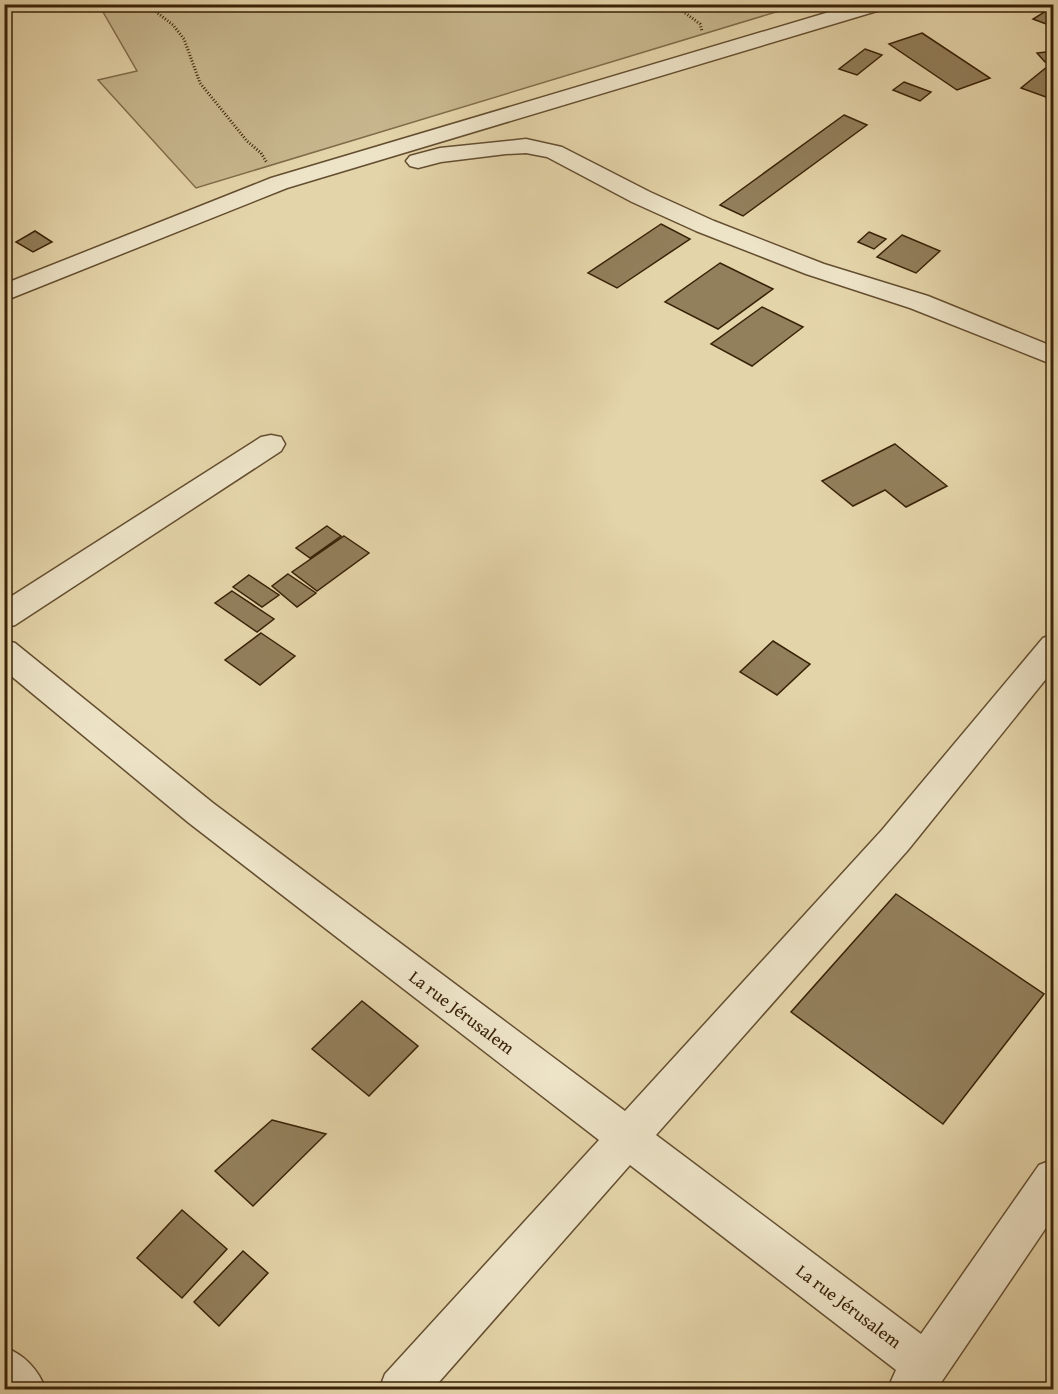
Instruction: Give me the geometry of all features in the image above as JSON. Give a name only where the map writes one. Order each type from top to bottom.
[{"type":"street","points":[[4,293],[279,183],[880,4]]},
{"type":"street","points":[[217,207],[252,213],[379,171],[440,155],[526,146],[554,152],[641,197],[705,226],[815,269],[918,302],[1053,357]]},
{"type":"street","points":[[4,617],[272,444]]},
{"type":"street","points":[[401,1389],[895,840],[1053,646]]},
{"type":"street","name":"La rue Jérusalem","points":[[4,652],[201,813],[627,1137],[917,1377]]},
{"type":"street","points":[[917,1377],[1047,1203]]},
{"type":"street","points":[[4,1369],[24,1389]]},
{"type":"path","points":[[146,4],[173,26],[184,39],[200,83],[247,141],[261,153],[279,183]]},
{"type":"path","points":[[673,4],[700,24],[703,35],[726,48]]},
{"type":"shaded area","points":[[99,5],[799,5],[196,188],[98,80],[137,71]]},
{"type":"building","points":[[1054,6],[1054,27],[1033,19]]},
{"type":"building","points":[[922,33],[990,78],[957,90],[889,44]]},
{"type":"building","points":[[865,49],[882,55],[857,75],[839,69]]},
{"type":"building","points":[[1054,51],[1054,61],[1045,62],[1037,53]]},
{"type":"building","points":[[1053,62],[1054,100],[1021,88]]},
{"type":"building","points":[[904,82],[931,92],[920,101],[893,90]]},
{"type":"building","points":[[844,115],[867,125],[743,216],[720,205]]},
{"type":"building","points":[[661,224],[690,239],[617,288],[588,273]]},
{"type":"building","points":[[35,231],[52,242],[33,252],[16,242]]},
{"type":"building","points":[[869,232],[886,239],[874,249],[858,242]]},
{"type":"building","points":[[902,235],[940,251],[916,273],[877,257]]},
{"type":"building","points":[[720,263],[773,289],[718,329],[665,302]]},
{"type":"building","points":[[762,307],[803,327],[752,366],[711,344]]},
{"type":"building","points":[[895,444],[947,486],[906,507],[885,490],[853,506],[822,481]]},
{"type":"building","points":[[327,526],[341,536],[310,558],[296,548]]},
{"type":"building","points":[[344,536],[369,553],[317,591],[292,572]]},
{"type":"building","points":[[288,574],[316,593],[297,607],[272,586]]},
{"type":"building","points":[[249,575],[279,595],[262,607],[233,587]]},
{"type":"building","points":[[232,591],[274,619],[257,632],[215,603]]},
{"type":"building","points":[[261,633],[295,656],[260,685],[225,660]]},
{"type":"building","points":[[773,641],[810,664],[777,695],[740,672]]},
{"type":"building","points":[[896,894],[1044,994],[943,1124],[791,1012]]},
{"type":"building","points":[[362,1001],[418,1046],[369,1096],[312,1049]]},
{"type":"building","points":[[272,1120],[326,1134],[253,1206],[215,1171]]},
{"type":"building","points":[[182,1210],[227,1249],[182,1298],[137,1258]]},
{"type":"building","points":[[243,1251],[268,1273],[219,1326],[194,1302]]}]
